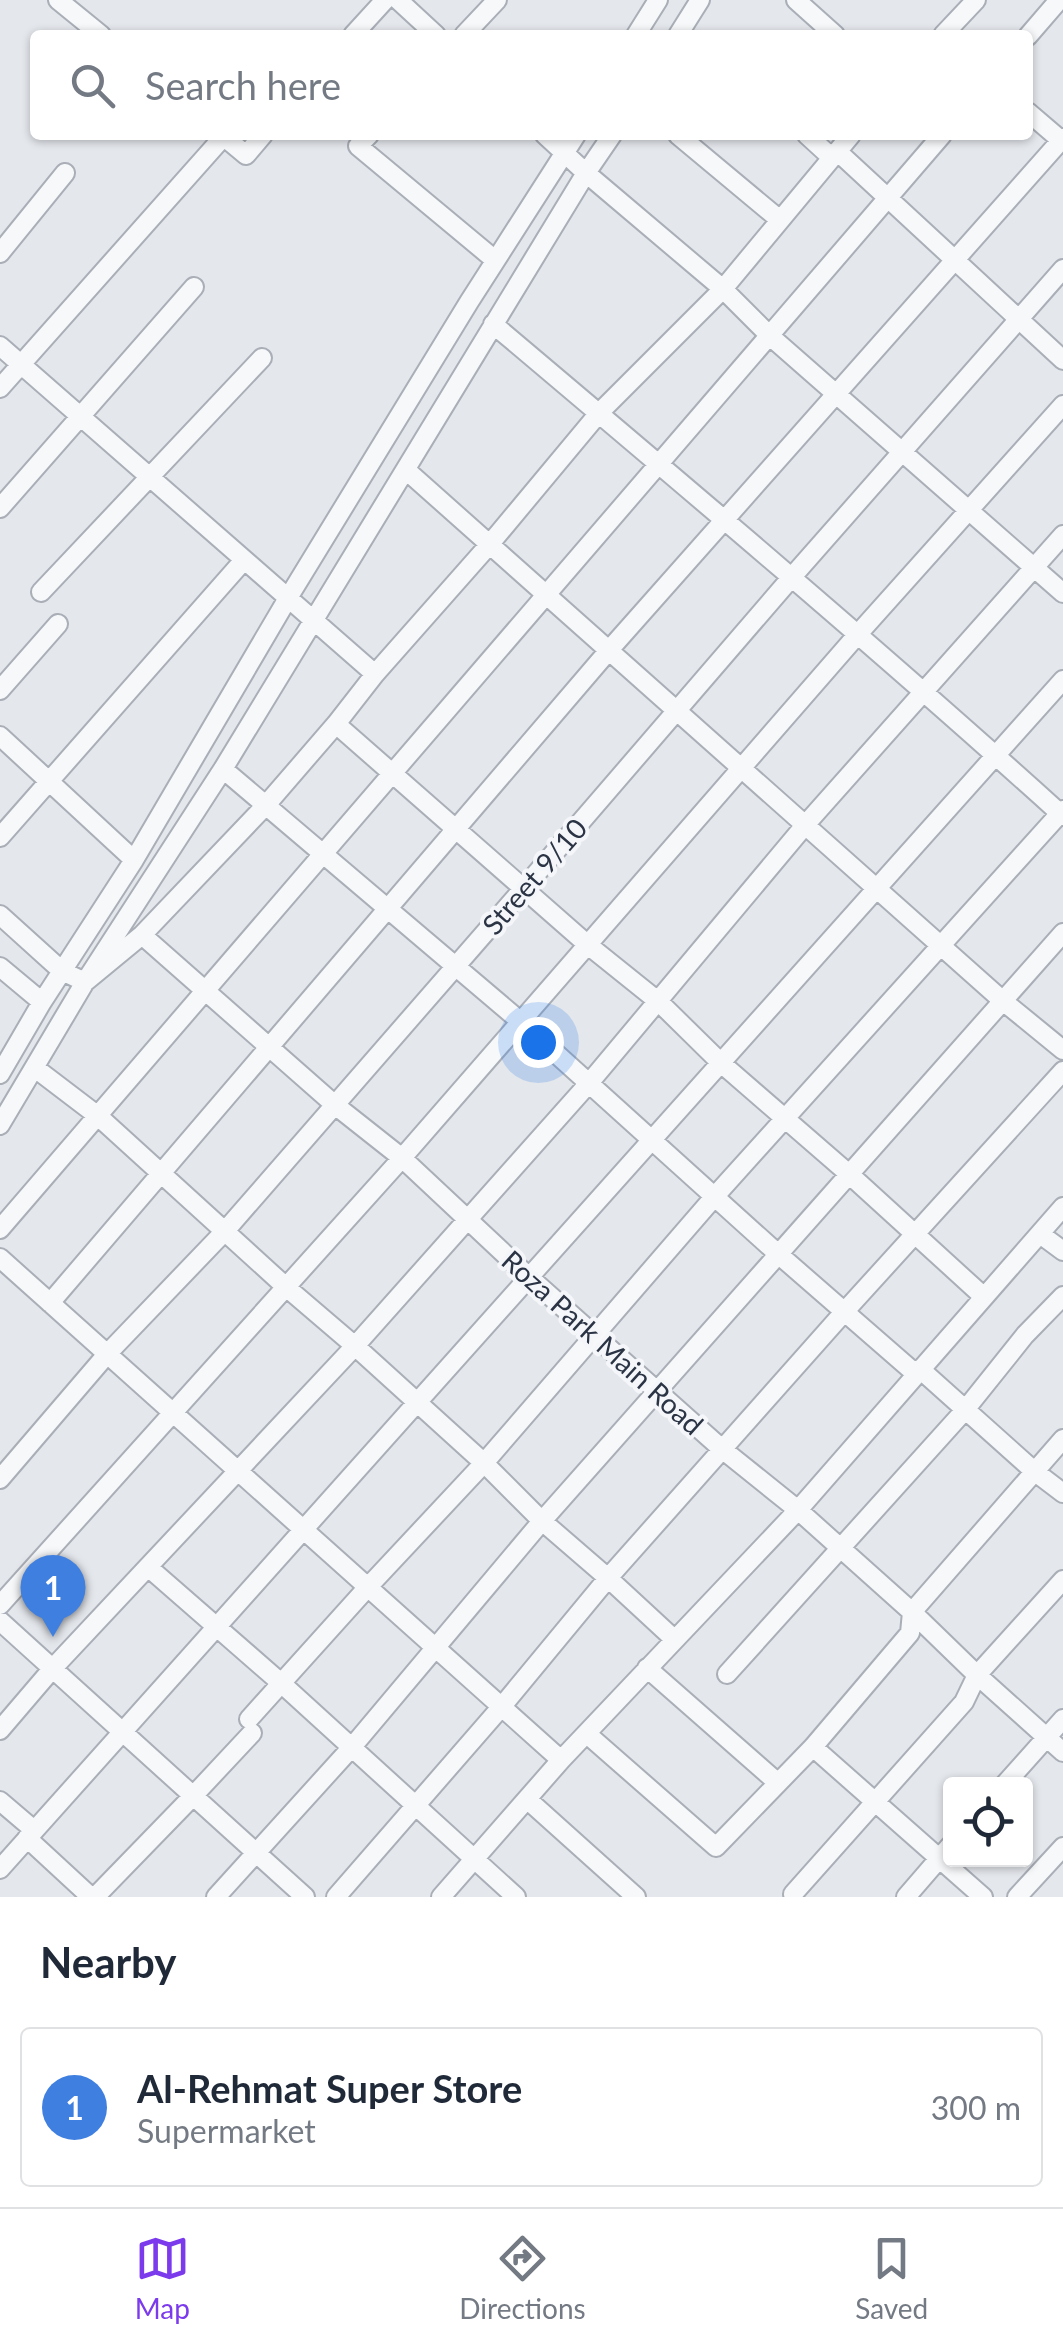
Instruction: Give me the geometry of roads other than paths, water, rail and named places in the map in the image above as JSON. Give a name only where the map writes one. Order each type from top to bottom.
[{"type":"street","points":[[58,0],[95,30]]},
{"type":"street","points":[[358,30],[385,0]]},
{"type":"street","points":[[398,0],[431,30]]},
{"type":"street","points":[[469,30],[497,0]]},
{"type":"street","points":[[639,30],[658,0]]},
{"type":"street","points":[[681,30],[700,0]]},
{"type":"street","points":[[796,0],[829,30]]},
{"type":"street","points":[[949,30],[976,0]]},
{"type":"street","points":[[1033,30],[1059,0]]},
{"type":"street","points":[[50,1303],[610,649],[1062,140],[1033,116]]},
{"type":"street","points":[[0,388],[219,140]]},
{"type":"street","points":[[228,140],[246,155],[259,140]]},
{"type":"street","points":[[364,140],[358,146],[496,260]]},
{"type":"street","points":[[551,140],[1063,594]]},
{"type":"street","points":[[0,1074],[134,860],[288,598],[573,140]]},
{"type":"street","points":[[0,1125],[609,140]]},
{"type":"street","points":[[684,140],[780,220]]},
{"type":"street","points":[[815,140],[888,198],[1063,360]]},
{"type":"street","points":[[86,982],[142,934],[266,805],[598,413],[722,289],[847,140]]},
{"type":"street","points":[[0,1229],[938,140]]},
{"type":"street","points":[[0,253],[65,173]]},
{"type":"street","name":"Street 9/10","points":[[0,1479],[108,1353],[225,1231],[1063,269]]},
{"type":"street","points":[[0,508],[194,287]]},
{"type":"street","points":[[0,1801],[93,1897],[194,1795],[281,1683],[484,1463],[715,1196],[1062,813],[725,518],[493,324]]},
{"type":"street","points":[[0,346],[375,674]]},
{"type":"street","points":[[42,592],[262,358]]},
{"type":"street","points":[[0,1606],[402,1158],[1063,405]]},
{"type":"street","points":[[406,470],[1063,1050]]},
{"type":"street","points":[[0,1730],[53,1668],[355,1346],[590,1082],[806,824],[1063,536]]},
{"type":"street","points":[[0,837],[244,560]]},
{"type":"street","points":[[0,690],[58,624]]},
{"type":"street","points":[[0,1869],[1063,680]]},
{"type":"street","points":[[336,724],[588,945],[659,1002],[721,1063],[984,1297]]},
{"type":"street","points":[[0,736],[134,860]]},
{"type":"street","points":[[223,769],[590,1082],[778,1253],[1063,1493]]},
{"type":"street","points":[[0,916],[62,971],[86,982]]},
{"type":"street","points":[[216,1897],[352,1748],[542,1521],[1063,933]]},
{"type":"street","name":"Roza Park Main Road","points":[[142,934],[335,1105],[402,1158],[529,1278],[722,1449],[798,1510],[1063,1752]]},
{"type":"street","points":[[0,967],[42,1002]]},
{"type":"street","points":[[35,1068],[98,1116],[674,1639]]},
{"type":"street","points":[[336,1897],[608,1578],[1063,1071]]},
{"type":"street","points":[[441,1897],[561,1760],[798,1510],[1063,1207]]},
{"type":"street","points":[[1040,1234],[1063,1251]]},
{"type":"street","points":[[0,1258],[561,1760]]},
{"type":"street","points":[[727,1674],[1063,1296]]},
{"type":"street","points":[[587,1734],[716,1847],[813,1747],[910,1632],[912,1612],[1063,1439]]},
{"type":"street","points":[[148,1567],[516,1897]]},
{"type":"street","points":[[793,1894],[964,1702],[977,1675],[1063,1580]]},
{"type":"street","points":[[0,1621],[306,1897]]},
{"type":"street","points":[[647,1668],[778,1783]]},
{"type":"street","points":[[1011,1777],[1063,1719]]},
{"type":"street","points":[[813,1747],[875,1804],[943,1851]]},
{"type":"street","points":[[528,1800],[636,1897]]},
{"type":"street","points":[[1017,1897],[1063,1846]]},
{"type":"street","points":[[906,1897],[943,1854]]},
{"type":"street","points":[[958,1867],[983,1897]]},
{"type":"place","name":"Al-Rehmat Super Store","points":[[53,1637]]}]
